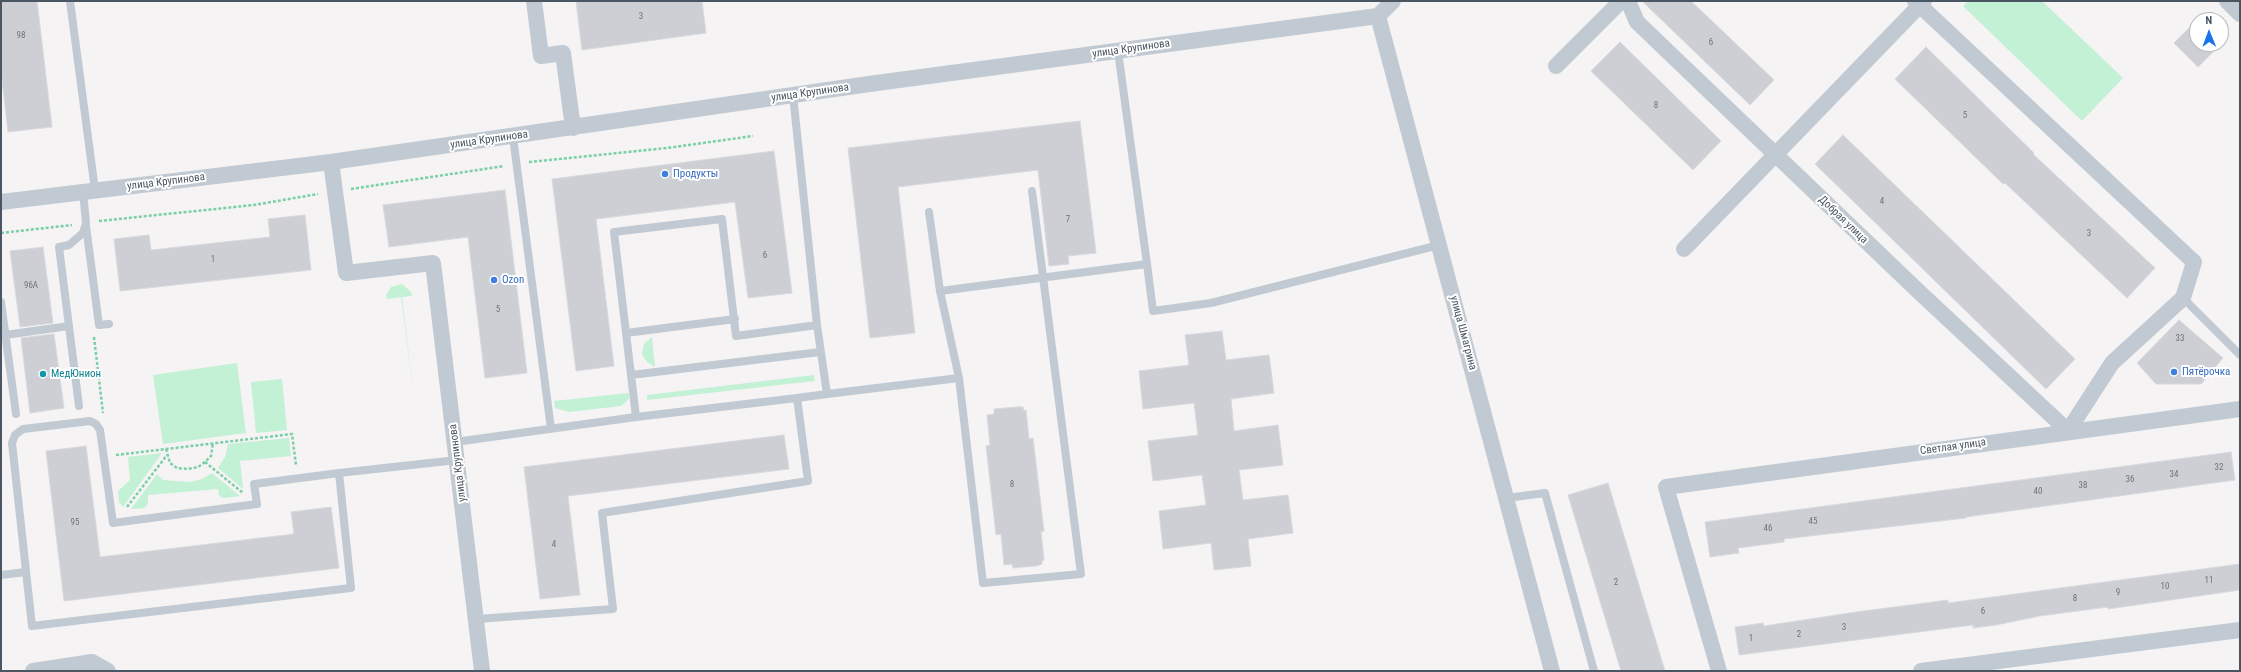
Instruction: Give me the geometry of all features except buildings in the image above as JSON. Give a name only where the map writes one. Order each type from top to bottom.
[{"type":"street","points":[[534,1],[541,56],[563,53],[573,128]]},
{"type":"street","points":[[1378,16],[1393,1]]},
{"type":"street","points":[[1556,66],[1621,1]]},
{"type":"street","name":"Добрая улица","points":[[1628,1],[1637,22],[2068,431]]},
{"type":"street","points":[[2227,1],[2240,14]]},
{"type":"street","points":[[1684,249],[1920,2],[2194,262],[2183,298],[2112,363],[2068,431]]},
{"type":"street","name":"улица Крупинова","points":[[1,202],[330,162],[513,137],[793,95],[1378,16]]},
{"type":"street","name":"улица Шмагрина","points":[[1378,16],[1552,671]]},
{"type":"street","name":"улица Крупинова","points":[[330,162],[346,273],[433,263],[477,619],[482,671]]},
{"type":"street","name":"Светлая улица","points":[[1719,671],[1666,487],[2068,431],[2240,410]]},
{"type":"street","points":[[1922,671],[2240,630]]},
{"type":"street","points":[[33,671],[92,662],[108,671]]},
{"type":"lane","points":[[70,1],[89,191],[86,223],[83,233],[77,239],[59,247],[79,406]]},
{"type":"lane","points":[[1118,50],[1153,312],[1212,303],[1439,245]]},
{"type":"lane","points":[[793,95],[820,352],[827,394]]},
{"type":"lane","points":[[513,137],[551,429]]},
{"type":"lane","points":[[929,212],[940,291],[959,378],[982,583],[1081,574],[1032,191]]},
{"type":"lane","points":[[636,417],[614,232],[722,219],[736,336],[817,325]]},
{"type":"lane","points":[[86,223],[99,325],[109,324]]},
{"type":"lane","points":[[940,291],[1147,264]]},
{"type":"lane","points":[[2183,298],[2240,355]]},
{"type":"lane","points":[[1,302],[16,414]]},
{"type":"lane","points":[[626,333],[735,319]]},
{"type":"lane","points":[[5,335],[69,326]]},
{"type":"lane","points":[[631,376],[820,352]]},
{"type":"lane","points":[[455,442],[636,417],[959,378]]},
{"type":"lane","points":[[477,619],[612,609],[602,513],[808,481],[797,398]]},
{"type":"lane","points":[[339,473],[351,588],[32,626],[12,443],[15,435],[23,429],[90,421],[96,424],[100,430],[113,524],[257,504],[254,484],[339,473],[457,460]]},
{"type":"lane","points":[[1506,498],[1545,493],[1594,671]]},
{"type":"lane","points":[[1,575],[26,572]]},
{"type":"path","points":[[86,223],[254,205],[516,164],[667,148],[753,136]]},
{"type":"path","points":[[104,456],[292,434],[297,478]]},
{"type":"path","points":[[166,449],[170,463],[177,468],[188,469],[198,467],[211,456],[213,443]]},
{"type":"path","points":[[113,524],[167,455]]},
{"type":"path","points":[[205,462],[257,504]]},
{"type":"green space","points":[[1968,1],[2042,1],[2123,78],[2082,121],[1963,6]]},
{"type":"green space","points":[[402,284],[411,292],[412,296],[402,297],[414,398],[401,297],[387,299],[386,295],[391,287]]},
{"type":"green space","points":[[652,337],[655,367],[647,362],[642,354],[644,344]]},
{"type":"green space","points":[[237,363],[246,433],[163,444],[153,375]]},
{"type":"green space","points":[[814,375],[815,381],[647,400],[647,395]]},
{"type":"green space","points":[[282,379],[287,430],[256,433],[251,382]]},
{"type":"green space","points":[[629,393],[629,399],[621,406],[569,412],[555,408],[554,401]]},
{"type":"green space","points":[[289,438],[291,456],[240,461],[243,489],[218,468],[225,457],[228,444]]},
{"type":"green space","points":[[162,453],[123,507],[119,502],[118,491],[130,480],[128,457]]},
{"type":"green space","points":[[212,473],[240,496],[224,498],[219,496],[218,489],[148,495],[148,503],[145,508],[131,509],[157,474],[163,480],[190,482],[202,479]]},
{"type":"place","name":"Продукты","points":[[665,174]]},
{"type":"place","name":"Ozon","points":[[494,280]]},
{"type":"place","name":"Пятёрочка","points":[[2174,372]]},
{"type":"place","name":"МедЮнион","points":[[43,374]]}]
